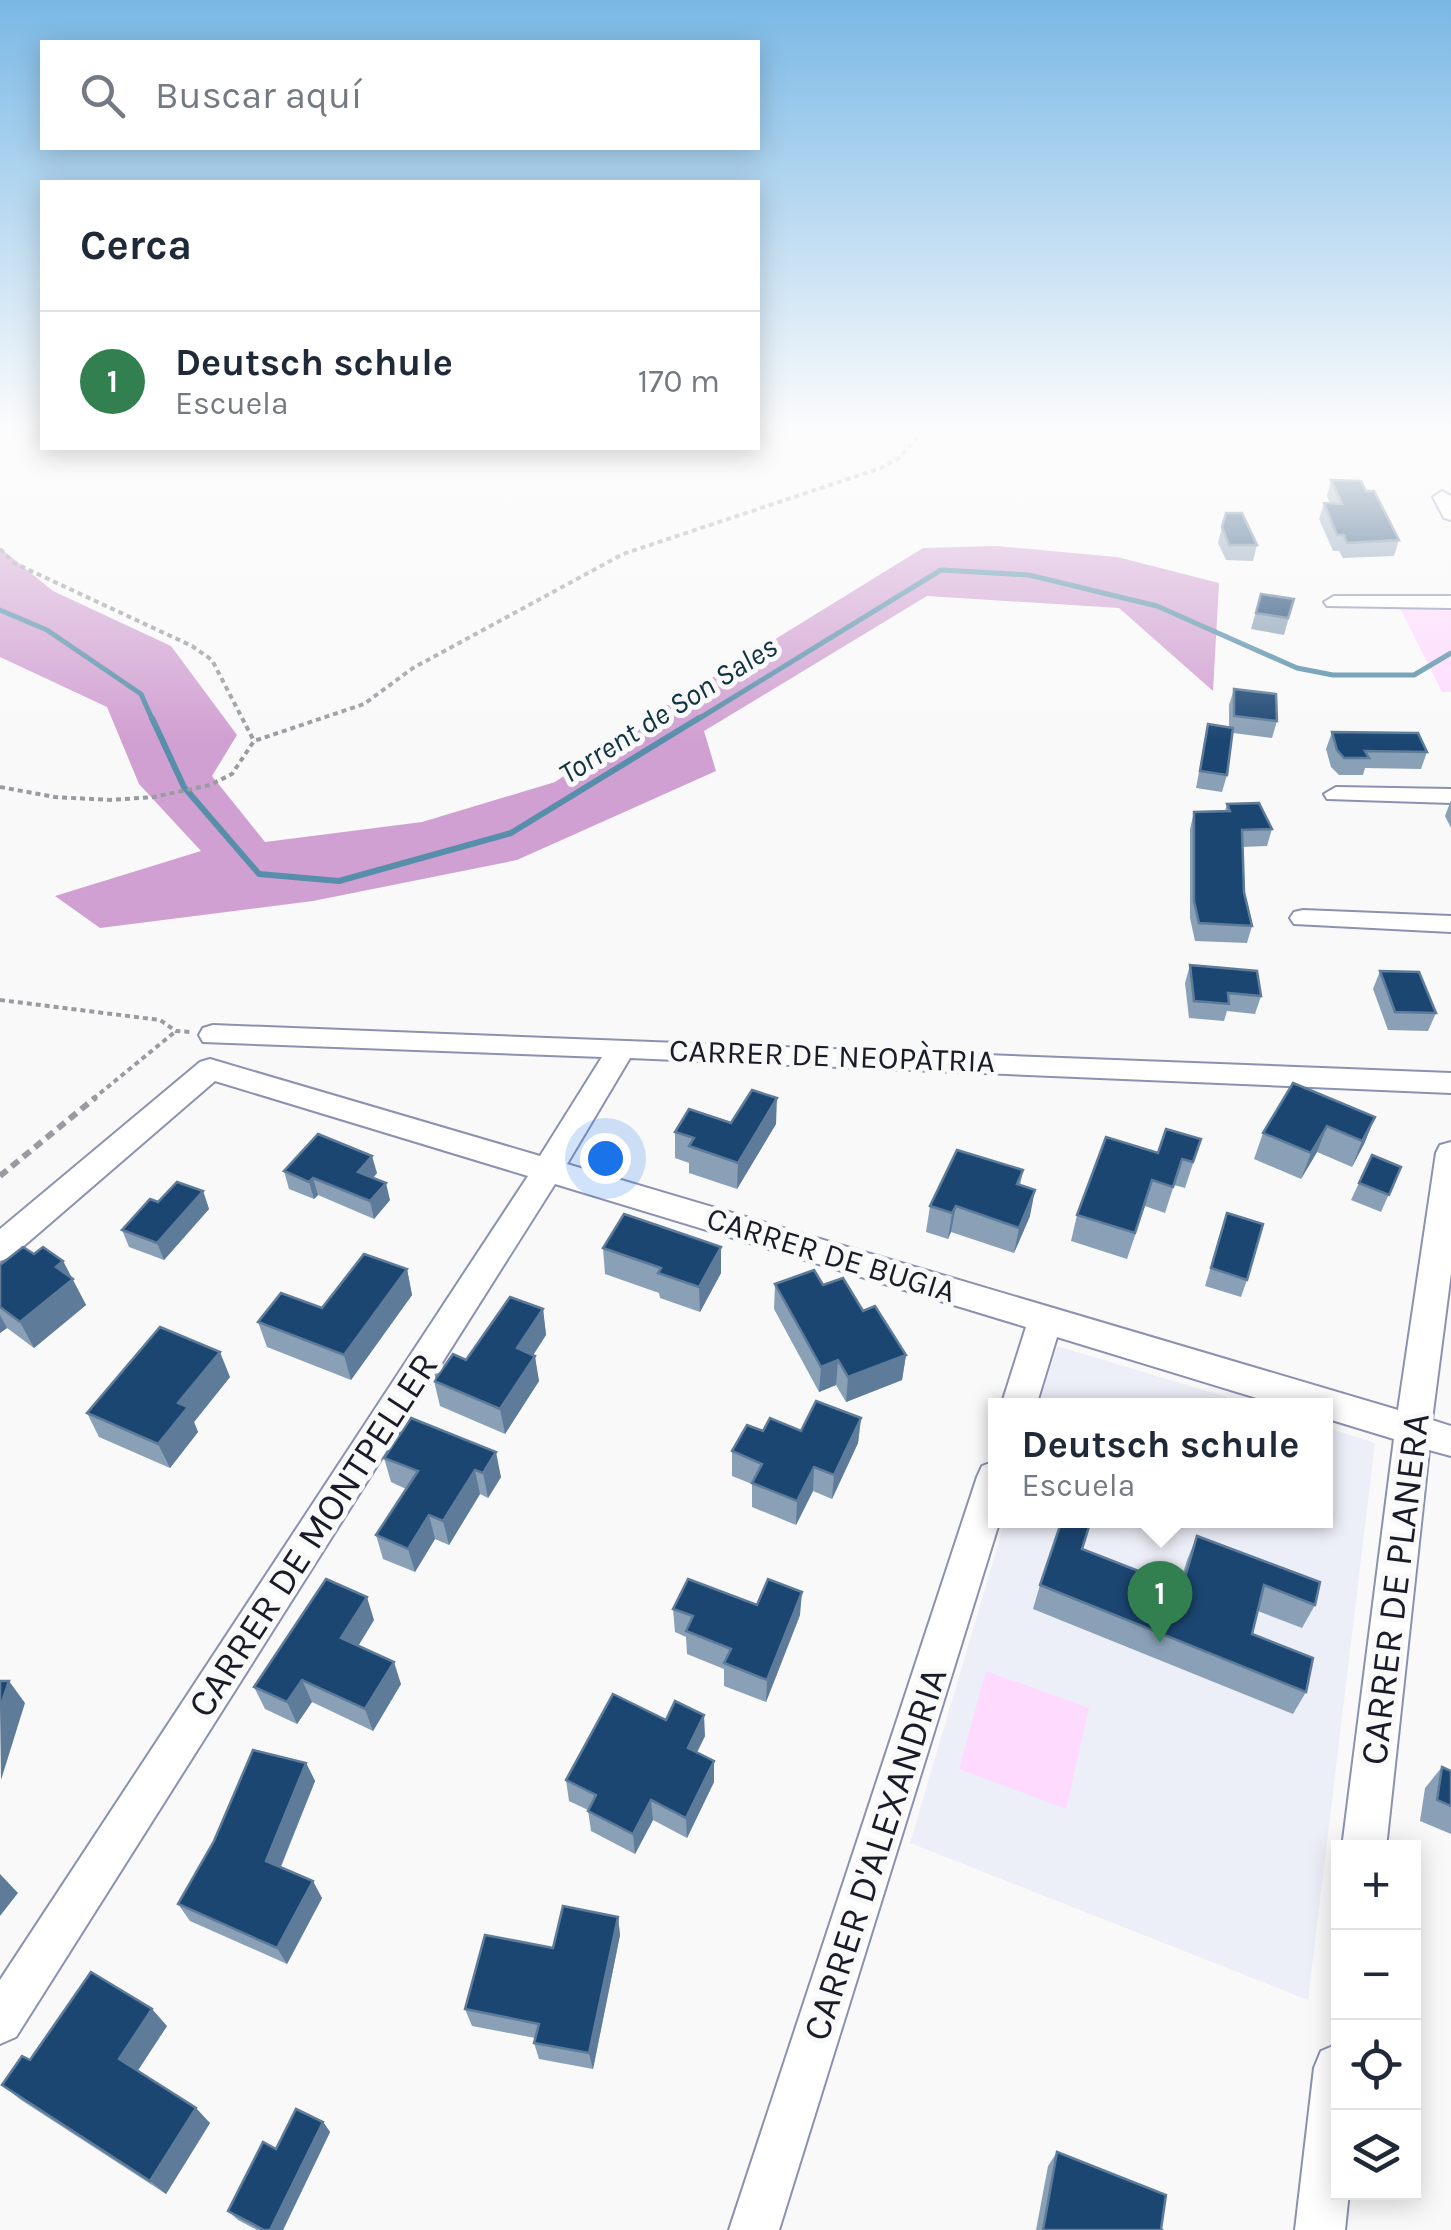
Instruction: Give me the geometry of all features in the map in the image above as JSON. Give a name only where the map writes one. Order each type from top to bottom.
[{"type":"street","points":[[1334,602],[1451,602]]},
{"type":"street","points":[[1336,794],[1451,796]]},
{"type":"street","points":[[1304,918],[1451,924]]},
{"type":"street","name":"CARRER DE NEOPÀTRIA","points":[[213,1035],[1451,1083]]},
{"type":"street","name":"CARRER DE MONTPELLER","points":[[0,2021],[548,1170],[622,1048]]},
{"type":"street","name":"CARRER DE BUGIA","points":[[0,1248],[210,1069],[1306,1398]]},
{"type":"street","name":"CARRER DE PLANERA","points":[[1365,1840],[1413,1430],[1451,1153]]},
{"type":"street","points":[[1021,1398],[1045,1320]]},
{"type":"street","name":"CARRER DE BUGIA","points":[[1333,1406],[1451,1442]]},
{"type":"street","name":"CARRER D'ALEXANDRIA","points":[[754,2230],[988,1500]]},
{"type":"street","points":[[1320,2230],[1333,2110]]},
{"type":"path","points":[[0,786],[54,796],[110,800],[210,785],[232,774],[254,741],[364,704],[442,651],[623,554],[689,532]]},
{"type":"path","points":[[0,549],[14,563],[192,646],[212,660],[254,741]]},
{"type":"path","points":[[0,1000],[160,1020],[176,1031],[213,1035]]},
{"type":"path","points":[[0,1176],[176,1031]]},
{"type":"shaded area","points":[[996,546],[1117,557],[1219,583],[1213,691],[1119,608],[927,596],[704,731],[716,771],[517,860],[313,901],[100,928],[55,896],[201,851],[139,784],[107,707],[0,657],[0,548],[53,591],[171,646],[237,735],[212,776],[265,842],[422,822],[555,782],[668,705],[923,548]]},
{"type":"shaded area","points":[[1399,606],[1451,607],[1451,692],[1442,692]]},
{"type":"shaded area","points":[[1057,1346],[1230,1398],[1041,1398]]},
{"type":"shaded area","points":[[1333,1430],[1375,1443],[1308,2000],[910,1843],[1003,1528],[1333,1528]]},
{"type":"shaded area","points":[[986,1671],[1089,1708],[1066,1809],[959,1769]]},
{"type":"building","points":[[1224,532],[1251,532],[1257,545],[1229,545]]},
{"type":"building","points":[[1336,532],[1395,532],[1399,540],[1347,543],[1344,535]]},
{"type":"building","points":[[1261,594],[1294,599],[1288,618],[1256,613]]},
{"type":"building","points":[[1234,689],[1276,694],[1277,721],[1234,716]]},
{"type":"building","points":[[1208,724],[1233,728],[1227,775],[1200,771]]},
{"type":"building","points":[[1332,732],[1418,733],[1427,752],[1365,751],[1369,758],[1344,758],[1337,750]]},
{"type":"building","points":[[1259,803],[1272,829],[1242,830],[1244,892],[1252,926],[1199,923],[1194,901],[1194,812],[1230,811],[1227,804]]},
{"type":"building","points":[[1190,965],[1257,971],[1261,996],[1228,993],[1229,1004],[1194,1001]]},
{"type":"building","points":[[1380,971],[1419,972],[1436,1013],[1395,1012]]},
{"type":"building","points":[[1293,1083],[1375,1117],[1362,1141],[1327,1126],[1311,1153],[1263,1133]]},
{"type":"building","points":[[752,1090],[777,1098],[738,1163],[689,1146],[694,1138],[675,1132],[689,1109],[731,1123]]},
{"type":"building","points":[[1166,1129],[1201,1139],[1193,1162],[1182,1159],[1173,1187],[1152,1180],[1135,1233],[1077,1215],[1106,1137],[1158,1153]]},
{"type":"building","points":[[318,1134],[372,1156],[358,1172],[386,1183],[370,1201],[284,1171]]},
{"type":"building","points":[[957,1150],[1023,1170],[1017,1184],[1035,1190],[1019,1228],[956,1206],[952,1213],[930,1206]]},
{"type":"building","points":[[1372,1155],[1401,1167],[1389,1195],[1359,1183]]},
{"type":"building","points":[[177,1182],[203,1191],[157,1243],[122,1230],[150,1199],[158,1202]]},
{"type":"building","points":[[1227,1213],[1263,1224],[1247,1280],[1211,1268]]},
{"type":"building","points":[[624,1214],[721,1247],[699,1287],[658,1273],[661,1268],[603,1248]]},
{"type":"building","points":[[23,1247],[34,1254],[43,1247],[63,1261],[56,1267],[73,1279],[20,1322],[0,1307],[0,1265]]},
{"type":"building","points":[[364,1254],[407,1269],[344,1355],[258,1322],[281,1293],[322,1308]]},
{"type":"building","points":[[814,1270],[823,1285],[843,1278],[863,1311],[875,1306],[906,1355],[848,1377],[838,1360],[821,1367],[775,1284]]},
{"type":"building","points":[[510,1297],[543,1309],[517,1348],[535,1356],[500,1409],[434,1381],[453,1354],[466,1360]]},
{"type":"building","points":[[160,1327],[220,1352],[178,1403],[188,1407],[158,1444],[87,1413]]},
{"type":"building","points":[[816,1401],[861,1418],[834,1475],[814,1467],[797,1501],[752,1483],[762,1464],[732,1451],[747,1425],[763,1431],[770,1418],[801,1431]]},
{"type":"building","points":[[411,1418],[496,1452],[483,1473],[475,1470],[443,1521],[429,1515],[408,1549],[376,1535],[418,1471],[384,1458]]},
{"type":"building","points":[[1059,1528],[1089,1528],[1082,1549],[1182,1588],[1197,1536],[1320,1582],[1315,1605],[1264,1585],[1252,1634],[1313,1658],[1306,1692],[1040,1585]]},
{"type":"building","points":[[326,1579],[367,1597],[341,1638],[394,1662],[365,1709],[302,1680],[287,1702],[254,1687]]},
{"type":"building","points":[[688,1579],[757,1605],[768,1579],[802,1592],[767,1680],[724,1663],[731,1649],[686,1631],[693,1616],[673,1609]]},
{"type":"building","points":[[0,1681],[9,1681],[0,1708]]},
{"type":"building","points":[[613,1694],[666,1720],[675,1701],[704,1715],[688,1748],[714,1761],[686,1818],[651,1800],[633,1834],[588,1811],[596,1795],[566,1780]]},
{"type":"building","points":[[253,1750],[306,1763],[266,1861],[313,1881],[277,1948],[178,1904],[214,1841]]},
{"type":"building","points":[[1442,1767],[1451,1771],[1451,1806],[1437,1800]]},
{"type":"building","points":[[563,1906],[618,1917],[589,2053],[534,2043],[539,2024],[465,2009],[485,1935],[553,1948]]},
{"type":"building","points":[[91,1972],[152,2009],[119,2059],[196,2108],[150,2181],[2,2085],[22,2056],[30,2060]]},
{"type":"building","points":[[296,2109],[323,2122],[270,2230],[264,2230],[228,2211],[263,2142],[276,2149]]},
{"type":"building","points":[[1057,2152],[1166,2195],[1162,2230],[1043,2230]]},
{"type":"waterway","name":"Torrent de Son Sales","points":[[695,721],[941,570],[1029,575],[1157,606],[1297,668],[1333,675],[1414,675],[1451,653]]},
{"type":"waterway","name":"Torrent de Son Sales","points":[[0,610],[47,630],[141,694],[153,721]]},
{"type":"waterway","name":"Torrent de Son Sales","points":[[152,718],[184,787],[259,874],[339,881],[511,833],[699,718]]},
{"type":"place","name":"Deutsch schule","points":[[1160,1643]]}]
